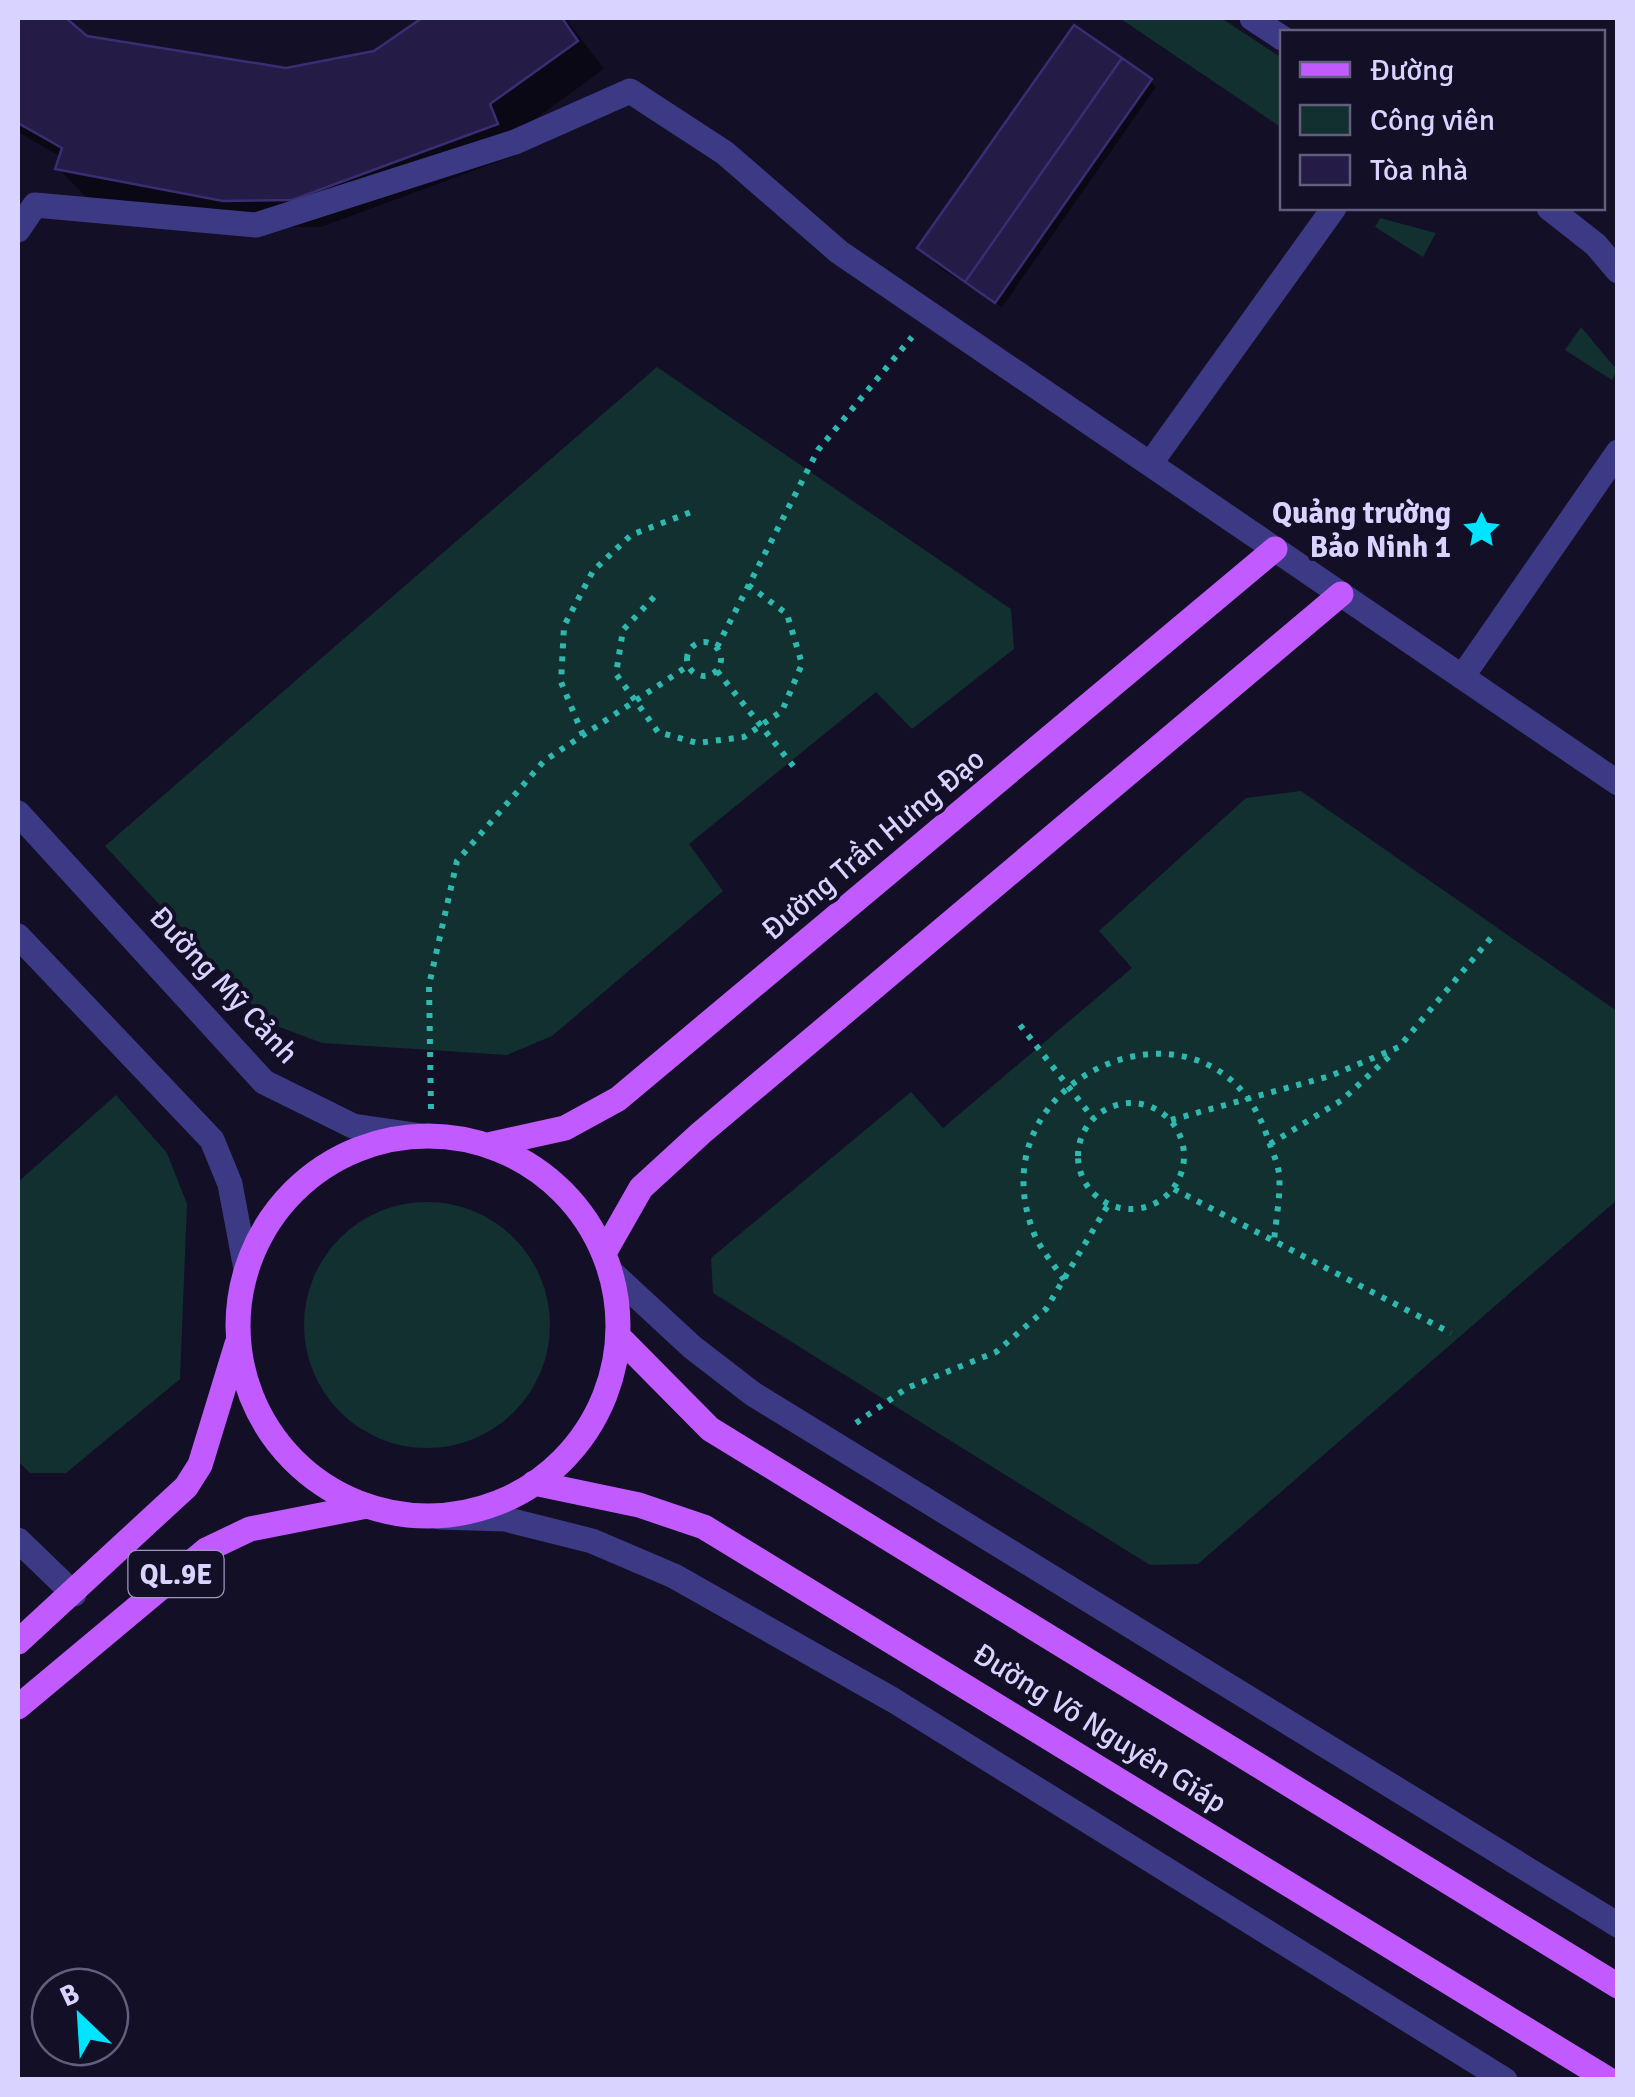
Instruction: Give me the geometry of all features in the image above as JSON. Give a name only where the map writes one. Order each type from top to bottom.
[{"type":"main road","name":"Đường Trần Hưng Đạo","points":[[488,1145],[565,1128],[618,1099],[1276,550]]},
{"type":"main road","points":[[608,1262],[642,1188],[702,1133],[1340,594]]},
{"type":"main road","points":[[427,1136],[488,1145],[540,1171],[582,1211],[608,1262],[618,1336],[613,1378],[588,1430],[549,1474],[499,1503],[439,1517],[378,1511],[322,1486],[276,1444],[247,1390],[238,1339],[246,1269],[274,1214],[318,1170],[373,1144],[427,1136]]},
{"type":"main road","name":"Đường Võ Nguyên Giáp","points":[[618,1336],[710,1428],[1618,1986]]},
{"type":"main road","name":"QL.9E","points":[[18,1642],[186,1487],[200,1465],[238,1339]]},
{"type":"main road","name":"Đường Võ Nguyên Giáp","points":[[534,1483],[640,1505],[704,1527],[1609,2080]]},
{"type":"main road","name":"QL.9E","points":[[18,1707],[206,1550],[250,1529],[367,1506]]},
{"type":"street","points":[[1252,18],[1280,37]]},
{"type":"street","points":[[18,230],[35,206],[256,225],[515,142],[630,91],[725,153],[839,252],[1618,782]]},
{"type":"street","points":[[1150,464],[1333,210]]},
{"type":"street","points":[[1552,210],[1596,245],[1618,271]]},
{"type":"street","points":[[1462,676],[1618,452]]},
{"type":"street","name":"Đường Mỹ Cảnh","points":[[18,813],[264,1082],[353,1126],[427,1136]]},
{"type":"street","points":[[18,936],[212,1140],[230,1184],[246,1269]]},
{"type":"street","points":[[608,1262],[692,1346],[753,1394],[1618,1926]]},
{"type":"street","points":[[439,1517],[504,1519],[592,1541],[674,1576],[893,1700],[1505,2080]]},
{"type":"street","points":[[18,1540],[74,1594]]},
{"type":"path","points":[[716,647],[818,450],[931,315]]},
{"type":"path","points":[[583,735],[562,682],[564,626],[593,571],[631,535],[691,512]]},
{"type":"path","points":[[654,597],[623,630],[616,674],[632,701],[658,732],[697,742],[744,737],[782,711],[802,664],[787,614],[748,585]]},
{"type":"path","points":[[688,666],[688,654],[694,645],[705,642],[716,647],[721,656],[717,671]]},
{"type":"path","points":[[427,1136],[429,985],[457,861],[544,761],[688,666]]},
{"type":"path","points":[[688,666],[702,676],[717,671]]},
{"type":"path","points":[[717,671],[798,772]]},
{"type":"path","points":[[1270,1144],[1342,1100],[1400,1047],[1495,934]]},
{"type":"path","points":[[1020,1025],[1093,1118]]},
{"type":"path","points":[[1172,1120],[1330,1076],[1400,1047]]},
{"type":"path","points":[[1064,1280],[1035,1235],[1024,1176],[1033,1131],[1058,1093],[1070,1084],[1104,1062],[1150,1051],[1192,1060],[1235,1079],[1250,1100],[1279,1172],[1274,1241]]},
{"type":"path","points":[[1124,1103],[1157,1109],[1172,1120],[1184,1154],[1174,1188],[1143,1208],[1108,1205],[1083,1182],[1078,1166],[1083,1132],[1093,1118],[1124,1103]]},
{"type":"path","points":[[1174,1188],[1451,1333]]},
{"type":"path","points":[[830,1440],[907,1388],[996,1352],[1046,1308],[1108,1205]]},
{"type":"green space","points":[[1221,18],[1280,57],[1280,127],[1121,19]]},
{"type":"green space","points":[[1380,218],[1436,233],[1423,257],[1375,227]]},
{"type":"green space","points":[[1581,327],[1617,370],[1612,380],[1565,350]]},
{"type":"green space","points":[[657,367],[1011,609],[1014,649],[912,729],[876,692],[689,844],[723,891],[552,1036],[507,1055],[322,1043],[269,1023],[105,846]]},
{"type":"green space","points":[[1301,791],[1617,1011],[1617,1200],[1198,1564],[1150,1565],[713,1293],[711,1258],[911,1092],[943,1128],[1132,968],[1099,931],[1246,798]]},
{"type":"green space","points":[[116,1095],[167,1153],[187,1204],[180,1379],[66,1473],[30,1473],[18,1461],[18,1182]]},
{"type":"green space","points":[[427,1202],[474,1211],[514,1238],[541,1278],[550,1325],[541,1372],[514,1412],[474,1439],[427,1448],[380,1439],[340,1412],[313,1372],[304,1325],[313,1278],[340,1238],[380,1211]]},
{"type":"building","points":[[18,18],[66,18],[87,36],[286,68],[374,51],[422,18],[562,18],[578,41],[490,104],[498,124],[292,200],[223,201],[55,169],[62,148],[18,123]]},
{"type":"building","points":[[1074,25],[1122,58],[965,282],[917,248]]},
{"type":"building","points":[[1122,58],[1152,79],[995,303],[965,282]]},
{"type":"place","name":"Quảng trường Bảo Ninh 1","points":[[1481,530]]}]
